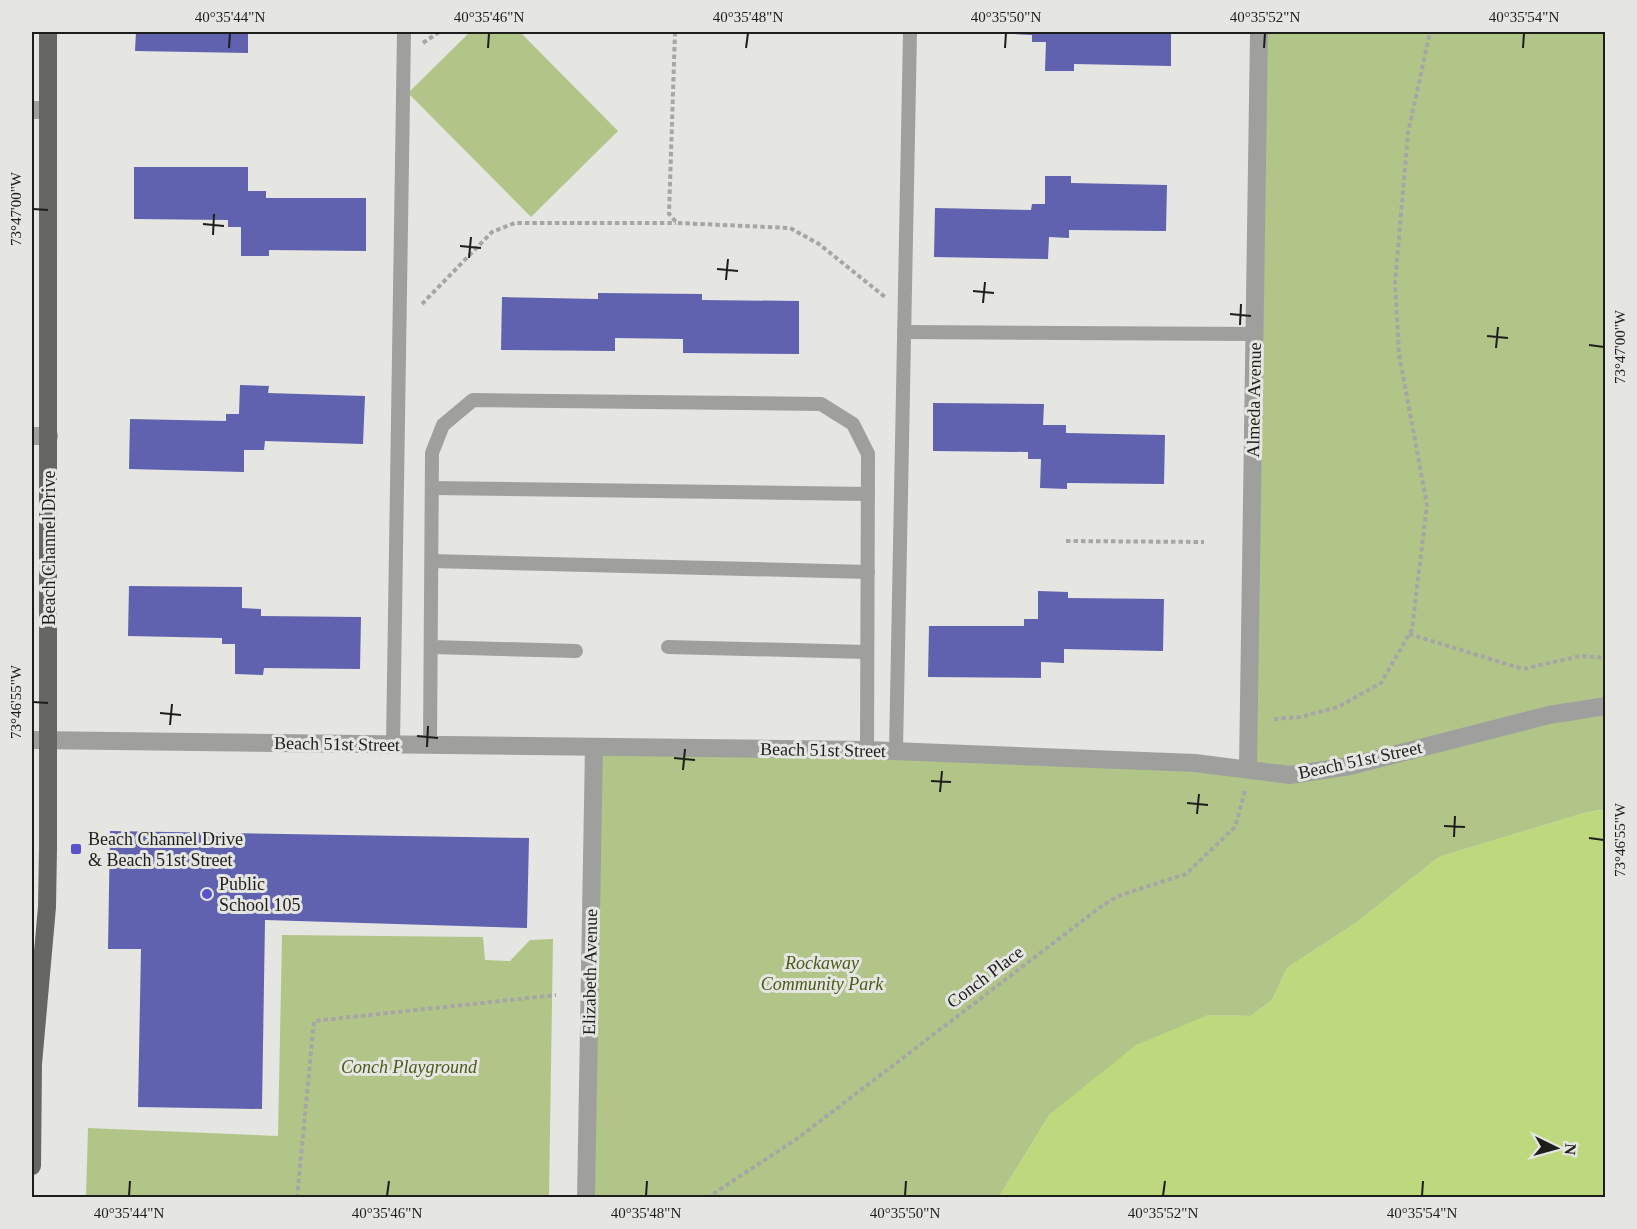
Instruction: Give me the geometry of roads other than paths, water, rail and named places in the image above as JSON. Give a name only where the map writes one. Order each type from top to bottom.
[{"type":"main road","name":"Beach Channel Drive","points":[[32,1166],[32,1060],[47,907],[40,740],[40,110],[48,32]]},
{"type":"street","name":"Almeda Avenue","points":[[1248,768],[1259,32]]},
{"type":"street","name":"Beach 51st Street","points":[[40,740],[867,750],[1248,768],[1290,775],[1326,771],[1549,715],[1605,706]]},
{"type":"street","name":"Elizabeth Avenue","points":[[586,1197],[594,747]]},
{"type":"lane","points":[[393,744],[404,32]]},
{"type":"lane","points":[[896,751],[910,32]]},
{"type":"lane","points":[[904,332],[1255,334]]},
{"type":"lane","points":[[430,745],[432,453],[443,425],[473,400],[821,404],[853,424],[868,454],[867,750]]},
{"type":"lane","points":[[432,488],[868,494]]},
{"type":"lane","points":[[432,561],[868,572]]},
{"type":"lane","points":[[431,647],[576,651]]},
{"type":"lane","points":[[668,647],[867,652]]},
{"type":"place","name":"Beach Channel Drive & Beach 51st Street","points":[[76,849]]},
{"type":"place","name":"Public School 105","points":[[207,894]]},
{"type":"park label","name":"Rockaway Community Park","points":[[822,973]]},
{"type":"park label","name":"Conch Playground","points":[[409,1067]]}]
